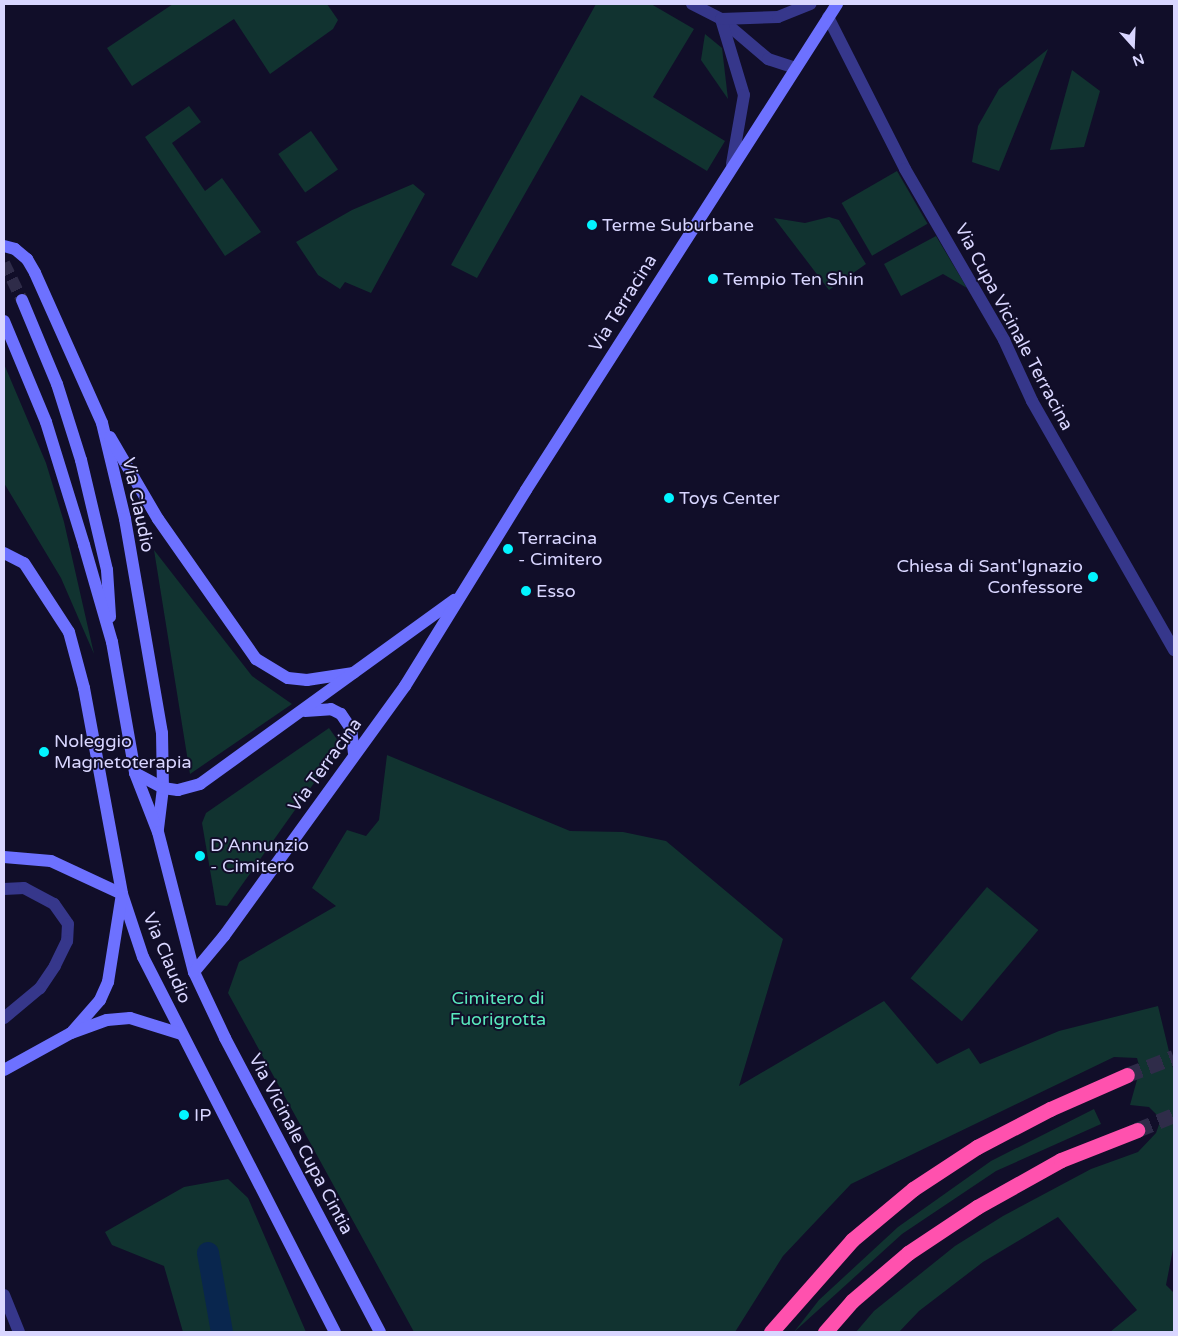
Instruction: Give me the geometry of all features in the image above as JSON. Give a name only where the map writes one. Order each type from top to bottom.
[{"type":"highway","points":[[771,1332],[852,1240],[913,1189],[977,1147],[1050,1109],[1126,1075]]},
{"type":"highway","points":[[824,1332],[852,1301],[908,1252],[977,1207],[1062,1160],[1138,1130]]},
{"type":"main road","name":"Via Terracina","points":[[194,972],[224,936],[404,686],[458,597],[732,164],[837,4]]},
{"type":"main road","name":"Via Claudio","points":[[9,247],[27,259],[35,274],[102,423],[125,519],[162,733],[163,788],[158,832]]},
{"type":"main road","name":"Via Claudio","points":[[22,300],[57,384],[98,521],[107,570],[112,642],[135,773],[158,832],[194,972]]},
{"type":"main road","name":"Via Claudio","points":[[4,321],[46,422],[112,642]]},
{"type":"main road","points":[[102,423],[158,519],[256,659],[272,671],[307,680],[356,672]]},
{"type":"main road","points":[[4,542],[24,563],[69,632],[84,688],[122,894],[108,982],[100,1000],[71,1033]]},
{"type":"main road","points":[[4,553],[24,563]]},
{"type":"main road","name":"Via Terracina","points":[[163,788],[178,790],[200,784],[458,597]]},
{"type":"main road","points":[[301,712],[331,709],[341,714],[353,734],[354,753]]},
{"type":"main road","points":[[135,773],[163,788]]},
{"type":"main road","points":[[4,858],[51,861],[122,894]]},
{"type":"main road","name":"Via Claudio","points":[[122,894],[143,957],[181,1034]]},
{"type":"main road","name":"Via Vicinale Cupa Cintia","points":[[194,972],[225,1038],[380,1332]]},
{"type":"main road","points":[[4,1070],[71,1033],[107,1020],[130,1018],[181,1034],[246,1153],[335,1332]]},
{"type":"street","points":[[692,4],[721,19],[768,59],[796,68]]},
{"type":"street","points":[[721,19],[778,18],[810,4]]},
{"type":"street","name":"Via Cupa Vicinale Terracina","points":[[828,17],[905,169],[961,263],[1004,340],[1032,401],[1174,650]]},
{"type":"street","points":[[721,19],[744,95],[732,164]]},
{"type":"street","points":[[4,889],[24,888],[54,904],[68,924],[66,941],[55,966],[40,988],[4,1018]]},
{"type":"street","points":[[4,1296],[20,1332]]},
{"type":"green space","points":[[173,4],[327,4],[338,20],[333,29],[270,74],[234,19],[132,86],[107,48]]},
{"type":"green space","points":[[596,4],[651,4],[694,29],[653,97],[725,141],[707,171],[581,95],[477,278],[451,265]]},
{"type":"green space","points":[[705,34],[722,48],[728,99],[701,60]]},
{"type":"green space","points":[[1048,49],[999,171],[972,162],[978,126],[999,89]]},
{"type":"green space","points":[[1072,70],[1100,91],[1084,147],[1050,150]]},
{"type":"green space","points":[[189,106],[201,122],[172,143],[205,191],[222,178],[261,232],[225,256],[145,137]]},
{"type":"green space","points":[[311,131],[338,170],[305,192],[278,154]]},
{"type":"green space","points":[[897,171],[928,224],[872,256],[842,203]]},
{"type":"green space","points":[[413,184],[425,194],[371,293],[345,282],[340,289],[318,275],[296,242],[352,210]]},
{"type":"green space","points":[[829,217],[839,220],[866,264],[829,290],[774,218],[805,223]]},
{"type":"green space","points":[[936,236],[967,288],[943,274],[901,296],[884,264]]},
{"type":"green space","points":[[4,364],[46,463],[64,522],[94,654],[61,578],[4,483]]},
{"type":"green space","points":[[154,550],[252,676],[292,704],[190,774]]},
{"type":"green space","points":[[329,728],[341,745],[227,906],[216,905],[202,823],[206,813]]},
{"type":"green space","name":"Cimitero di Fuorigrotta","points":[[387,755],[570,831],[623,832],[666,841],[783,939],[739,1086],[884,1001],[937,1064],[969,1048],[980,1064],[1059,1031],[1158,1006],[1174,1072],[1174,1244],[1166,1285],[1174,1293],[1174,1332],[1110,1332],[1137,1310],[1058,1217],[983,1262],[919,1311],[899,1332],[856,1332],[874,1311],[955,1246],[1003,1216],[1091,1169],[1138,1152],[1156,1133],[1161,1119],[1149,1107],[1130,1105],[1140,1069],[1137,1058],[1114,1057],[851,1184],[783,1256],[735,1332],[414,1332],[228,993],[239,962],[336,906],[312,888],[347,830],[366,836],[379,820]]},
{"type":"green space","points":[[987,887],[1038,930],[962,1021],[911,978]]},
{"type":"green space","points":[[1094,1109],[1101,1124],[996,1171],[902,1234],[794,1332],[819,1300],[898,1227],[991,1161]]},
{"type":"green space","points":[[228,1179],[248,1198],[306,1332],[183,1332],[164,1266],[112,1245],[105,1232],[184,1187]]},
{"type":"waterway","points":[[208,1253],[222,1332]]},
{"type":"tunnel","points":[[4,263],[22,300]]},
{"type":"tunnel","points":[[1127,1075],[1174,1057]]},
{"type":"tunnel","points":[[1137,1130],[1174,1115]]},
{"type":"place","name":"Terme Suburbane","points":[[592,225]]},
{"type":"place","name":"Tempio Ten Shin","points":[[713,279]]},
{"type":"place","name":"Toys Center","points":[[669,498]]},
{"type":"place","name":"Terracina - Cimitero","points":[[508,549]]},
{"type":"place","name":"Chiesa di Sant'Ignazio Confessore","points":[[1093,577]]},
{"type":"place","name":"Esso","points":[[526,591]]},
{"type":"place","name":"Noleggio Magnetoterapia","points":[[44,752]]},
{"type":"place","name":"D'Annunzio - Cimitero","points":[[200,856]]},
{"type":"place","name":"IP","points":[[184,1115]]}]
